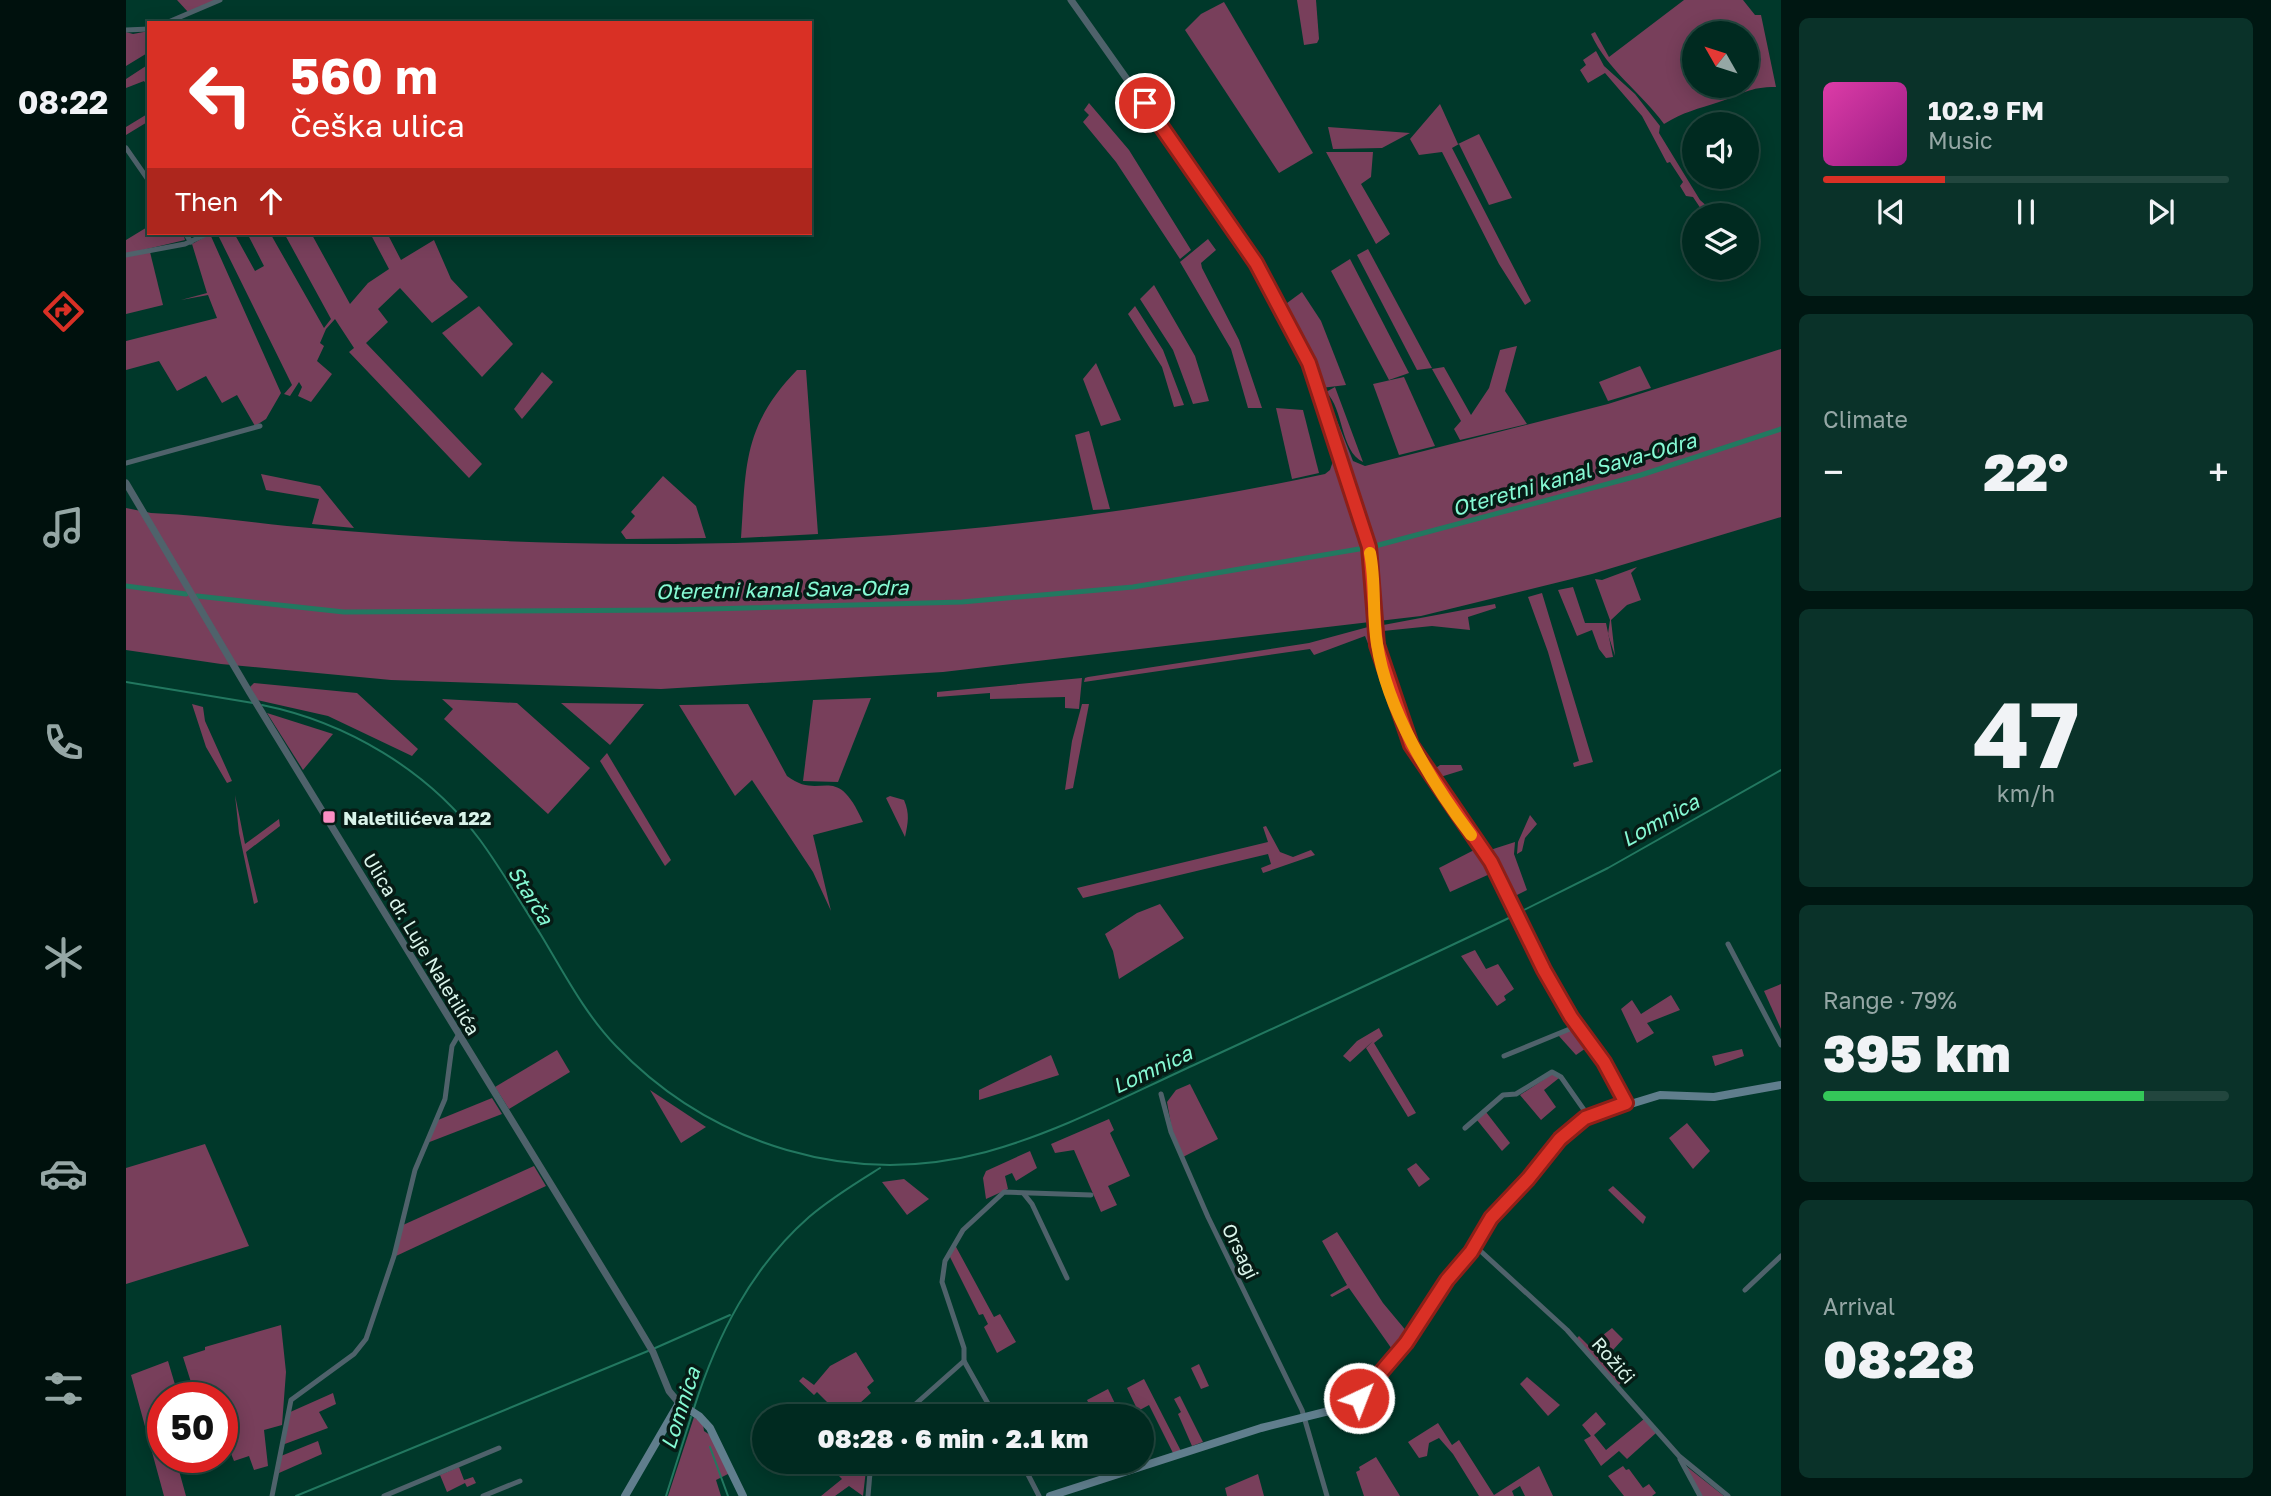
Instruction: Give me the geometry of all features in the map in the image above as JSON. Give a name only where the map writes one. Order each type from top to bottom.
[{"type":"main road","points":[[1050,1496],[1339,1408],[1363,1394],[1406,1343],[1496,1212],[1566,1133],[1589,1117],[1626,1103],[1660,1095],[1714,1097],[1781,1085]]},
{"type":"main road","points":[[625,1496],[679,1404],[699,1416],[710,1428],[743,1496]]},
{"type":"street","points":[[171,21],[220,0]]},
{"type":"street","points":[[1072,0],[1247,249],[1293,329],[1322,399],[1369,547],[1377,645],[1405,731],[1454,811],[1491,862],[1544,970],[1577,1026],[1604,1062],[1626,1103]]},
{"type":"street","points":[[126,30],[134,32],[147,29]]},
{"type":"street","points":[[126,148],[147,178]]},
{"type":"street","points":[[186,235],[191,242]]},
{"type":"street","points":[[126,256],[191,242],[205,235]]},
{"type":"street","points":[[126,463],[260,426]]},
{"type":"street","name":"Ulica dr. Luje Naletilića","points":[[126,483],[250,693],[651,1350],[669,1391],[679,1404]]},
{"type":"street","points":[[1728,944],[1781,1045]]},
{"type":"street","points":[[1504,1056],[1577,1026]]},
{"type":"street","points":[[272,1496],[291,1400],[355,1353],[366,1339],[394,1256],[415,1170],[445,1100],[452,1046],[458,1034]]},
{"type":"street","points":[[1465,1128],[1503,1095],[1516,1094],[1552,1072],[1561,1077],[1589,1117]]},
{"type":"street","name":"Orsagi","points":[[1160,1094],[1171,1132],[1208,1217],[1304,1417],[1327,1496]]},
{"type":"street","points":[[988,1404],[964,1361],[964,1348],[942,1282],[945,1261],[956,1238],[988,1203],[1003,1192],[1091,1195]]},
{"type":"street","points":[[1021,1193],[1030,1199],[1067,1278]]},
{"type":"street","name":"Rožići","points":[[1475,1246],[1567,1330],[1679,1457],[1728,1496]]},
{"type":"street","points":[[1745,1290],[1781,1256]]},
{"type":"street","points":[[916,1404],[964,1361]]},
{"type":"street","points":[[384,1496],[499,1448]]},
{"type":"street","points":[[1679,1457],[1700,1496]]},
{"type":"street","points":[[868,1496],[870,1474]]},
{"type":"street","points":[[1028,1474],[1039,1496]]},
{"type":"street","points":[[484,1496],[520,1481]]},
{"type":"shaded area","points":[[177,0],[216,0],[188,12]]},
{"type":"shaded area","points":[[1297,0],[1316,0],[1317,43],[1304,45]]},
{"type":"shaded area","points":[[1684,0],[1743,0],[1755,15],[1761,15],[1776,87],[1759,88],[1759,21],[1682,21],[1682,98],[1730,98],[1690,112],[1682,112],[1682,115],[1664,124],[1606,59],[1591,34],[1595,32],[1609,57]]},
{"type":"shaded area","points":[[1224,2],[1313,153],[1279,173],[1185,30],[1201,14]]},
{"type":"shaded area","points":[[147,31],[147,53],[126,66],[126,32],[133,34]]},
{"type":"shaded area","points":[[1596,51],[1604,66],[1635,94],[1660,126],[1659,133],[1682,171],[1682,180],[1670,162],[1667,163],[1642,116],[1605,73],[1588,83],[1580,70],[1586,65],[1583,60]]},
{"type":"shaded area","points":[[147,65],[147,85],[144,81],[126,88],[126,79]]},
{"type":"shaded area","points":[[1089,103],[1129,150],[1191,250],[1180,259],[1116,162],[1083,122],[1089,115],[1084,110]]},
{"type":"shaded area","points":[[1440,104],[1458,144],[1479,134],[1512,198],[1489,205],[1459,144],[1452,148],[1531,301],[1525,305],[1499,264],[1442,152],[1419,155],[1410,139]]},
{"type":"shaded area","points":[[147,114],[147,122],[126,135],[126,127]]},
{"type":"shaded area","points":[[1328,127],[1410,133],[1382,148],[1333,149]]},
{"type":"shaded area","points":[[1326,152],[1373,152],[1371,177],[1361,184],[1390,234],[1376,244]]},
{"type":"shaded area","points":[[1682,183],[1682,189],[1693,189],[1703,203],[1697,203],[1693,197],[1686,196],[1680,186]]},
{"type":"shaded area","points":[[147,227],[147,235],[184,235],[185,240],[126,254],[126,240]]},
{"type":"shaded area","points":[[210,235],[281,393],[266,419],[255,426],[237,395],[222,403],[206,376],[177,391],[159,361],[126,370],[126,341],[217,318],[208,295],[181,300],[207,293],[192,244]]},
{"type":"shaded area","points":[[218,235],[235,235],[255,271],[264,266],[248,235],[271,235],[324,328],[331,319],[285,235],[312,235],[350,304],[368,283],[389,269],[371,235],[388,235],[401,260],[434,240],[451,279],[468,297],[432,323],[400,288],[378,309],[388,322],[366,343],[482,464],[469,478],[349,352],[354,348],[335,319],[326,329],[320,343],[324,346],[317,361],[332,374],[311,402],[298,396],[302,387],[299,382],[290,396],[284,394],[292,385]]},
{"type":"shaded area","points":[[1208,239],[1216,250],[1201,263],[1202,268],[1239,340],[1262,408],[1248,408],[1231,349],[1180,262]]},
{"type":"shaded area","points":[[1368,249],[1432,368],[1417,370],[1357,255]]},
{"type":"shaded area","points":[[150,252],[163,305],[126,314],[126,257]]},
{"type":"shaded area","points":[[1350,259],[1409,373],[1389,380],[1331,271]]},
{"type":"shaded area","points":[[1154,285],[1195,356],[1209,401],[1193,404],[1173,350],[1140,299]]},
{"type":"shaded area","points":[[1302,292],[1321,321],[1346,385],[1321,388],[1283,306]]},
{"type":"shaded area","points":[[479,306],[513,344],[482,377],[442,333]]},
{"type":"shaded area","points":[[1135,306],[1163,350],[1184,405],[1174,407],[1162,367],[1128,314]]},
{"type":"shaded area","points":[[1517,346],[1505,391],[1527,424],[1460,440],[1454,429],[1461,421],[1432,369],[1444,367],[1471,415],[1489,388],[1500,350]]},
{"type":"shaded area","points":[[1781,349],[1781,517],[1592,574],[1421,616],[943,672],[661,689],[391,680],[221,664],[126,650],[126,508],[151,513],[357,532],[565,543],[756,542],[947,531],[1137,508],[1325,474],[1330,470],[1333,461],[1320,410],[1330,403],[1353,461],[1365,466],[1608,404]]},
{"type":"shaded area","points":[[1096,363],[1121,420],[1101,426],[1083,379]]},
{"type":"shaded area","points":[[1640,366],[1651,388],[1608,401],[1599,382]]},
{"type":"shaded area","points":[[797,370],[806,370],[818,534],[741,538],[747,468],[757,429],[779,390]]},
{"type":"shaded area","points":[[542,372],[553,382],[522,419],[514,409]]},
{"type":"shaded area","points":[[1404,377],[1435,446],[1399,455],[1373,384]]},
{"type":"shaded area","points":[[1335,387],[1363,462],[1350,449],[1332,399],[1326,392]]},
{"type":"shaded area","points":[[1276,408],[1303,410],[1319,473],[1292,479]]},
{"type":"shaded area","points":[[1089,431],[1110,509],[1093,510],[1075,435]]},
{"type":"shaded area","points":[[261,474],[320,486],[354,528],[312,524],[319,499],[266,490]]},
{"type":"shaded area","points":[[663,476],[696,506],[706,538],[626,539],[621,532],[635,516],[631,512]]},
{"type":"shaded area","points":[[1637,567],[1631,573],[1641,600],[1627,605],[1611,620],[1615,656],[1608,634],[1610,620],[1595,579],[1602,580]]},
{"type":"shaded area","points":[[1573,587],[1585,623],[1606,623],[1613,657],[1606,658],[1599,649],[1592,630],[1577,636],[1558,590]]},
{"type":"shaded area","points":[[1542,593],[1593,762],[1574,767],[1573,763],[1579,761],[1548,652],[1528,597]]},
{"type":"shaded area","points":[[1495,604],[1496,608],[1468,617],[1470,630],[1432,626],[1383,631],[1399,706],[1380,646],[1378,626]]},
{"type":"shaded area","points":[[1368,627],[1372,629],[1394,708],[1365,636],[1314,655],[1310,649],[1084,682],[1088,677],[1309,643]]},
{"type":"shaded area","points":[[1082,678],[1079,709],[1065,708],[1065,697],[990,699],[990,693],[937,697],[937,692]]},
{"type":"shaded area","points":[[254,683],[357,693],[418,749],[412,756],[328,716],[257,700],[250,687]]},
{"type":"shaded area","points":[[871,698],[838,782],[803,781],[813,700]]},
{"type":"shaded area","points":[[442,699],[517,703],[590,768],[548,814],[444,719],[453,709]]},
{"type":"shaded area","points":[[561,703],[644,704],[610,745]]},
{"type":"shaded area","points":[[192,704],[203,707],[205,721],[232,781],[227,783],[206,747]]},
{"type":"shaded area","points":[[748,704],[787,776],[810,786],[836,787],[853,803],[863,822],[813,835],[831,911],[813,872],[752,780],[735,796],[679,705]]},
{"type":"shaded area","points":[[1082,704],[1089,704],[1073,788],[1065,790],[1072,741]]},
{"type":"shaded area","points":[[267,713],[333,734],[303,770]]},
{"type":"shaded area","points":[[607,753],[671,860],[665,866],[600,761]]},
{"type":"shaded area","points":[[1440,765],[1461,765],[1463,770],[1437,778],[1432,771]]},
{"type":"shaded area","points":[[235,795],[245,844],[279,819],[280,826],[246,852],[258,902],[254,904],[239,833]]},
{"type":"shaded area","points":[[890,796],[904,800],[906,805],[908,818],[905,837],[886,798]]},
{"type":"shaded area","points":[[1530,815],[1537,824],[1525,838],[1522,851],[1517,854],[1518,842]]},
{"type":"shaded area","points":[[1266,826],[1280,852],[1293,857],[1311,850],[1315,855],[1263,873],[1261,868],[1271,864],[1268,854],[1083,898],[1077,888],[1268,842],[1263,827]]},
{"type":"shaded area","points":[[1515,842],[1514,854],[1527,890],[1511,898],[1487,851]]},
{"type":"shaded area","points":[[1478,848],[1492,873],[1450,892],[1439,868]]},
{"type":"shaded area","points":[[1160,904],[1184,938],[1119,979],[1113,951],[1105,934],[1137,913]]},
{"type":"shaded area","points":[[1475,950],[1486,969],[1498,964],[1514,989],[1504,996],[1506,1000],[1497,1006],[1461,956]]},
{"type":"shaded area","points":[[1781,984],[1781,1029],[1764,991]]},
{"type":"shaded area","points":[[1671,995],[1680,1010],[1647,1023],[1654,1033],[1637,1043],[1621,1009],[1632,1000],[1641,1014]]},
{"type":"shaded area","points":[[1379,1028],[1383,1036],[1374,1043],[1416,1113],[1408,1117],[1366,1048],[1373,1041],[1350,1062],[1343,1056],[1357,1041]]},
{"type":"shaded area","points":[[1576,1028],[1589,1046],[1576,1055],[1558,1035]]},
{"type":"shaded area","points":[[1742,1049],[1744,1056],[1715,1066],[1712,1056]]},
{"type":"shaded area","points":[[557,1050],[570,1072],[509,1109],[495,1087]]},
{"type":"shaded area","points":[[1051,1055],[1059,1075],[979,1100],[979,1090]]},
{"type":"shaded area","points":[[1552,1074],[1559,1078],[1544,1090],[1556,1107],[1541,1120],[1520,1095]]},
{"type":"shaded area","points":[[1190,1084],[1218,1139],[1183,1157],[1172,1130],[1167,1102],[1176,1090]]},
{"type":"shaded area","points":[[650,1090],[706,1127],[681,1143]]},
{"type":"shaded area","points":[[492,1098],[502,1114],[427,1143],[438,1120]]},
{"type":"shaded area","points":[[1486,1112],[1510,1143],[1502,1151],[1477,1120]]},
{"type":"shaded area","points":[[1109,1119],[1114,1130],[1110,1133],[1130,1176],[1108,1186],[1117,1205],[1101,1212],[1074,1150],[1055,1153],[1051,1144]]},
{"type":"shaded area","points":[[1687,1123],[1710,1151],[1693,1169],[1669,1138]]},
{"type":"shaded area","points":[[205,1144],[249,1246],[126,1284],[126,1168]]},
{"type":"shaded area","points":[[1030,1151],[1037,1168],[1016,1181],[1012,1173],[1005,1176],[1008,1189],[986,1199],[983,1178],[986,1171]]},
{"type":"shaded area","points":[[1416,1163],[1430,1179],[1419,1187],[1407,1169]]},
{"type":"shaded area","points":[[534,1166],[546,1186],[396,1256],[403,1225]]},
{"type":"shaded area","points":[[904,1179],[929,1199],[907,1215],[882,1182]]},
{"type":"shaded area","points":[[1613,1186],[1646,1217],[1643,1224],[1608,1190]]},
{"type":"shaded area","points":[[1337,1232],[1383,1303],[1408,1333],[1394,1352],[1349,1288],[1332,1297],[1330,1295],[1347,1285],[1322,1241]]},
{"type":"shaded area","points":[[955,1245],[994,1317],[1000,1314],[1016,1342],[997,1353],[984,1327],[988,1324],[983,1314],[979,1315],[949,1255]]},
{"type":"shaded area","points":[[281,1325],[286,1372],[282,1425],[264,1430],[268,1466],[254,1470],[249,1456],[238,1460],[238,1382],[191,1382],[183,1357],[205,1350],[205,1347]]},
{"type":"shaded area","points":[[1612,1328],[1623,1339],[1603,1361],[1622,1382],[1618,1386],[1576,1339],[1579,1336],[1589,1346]]},
{"type":"shaded area","points":[[856,1352],[874,1381],[867,1387],[871,1393],[861,1404],[829,1404],[817,1392],[814,1395],[799,1381],[803,1377],[814,1385],[830,1366]]},
{"type":"shaded area","points":[[168,1361],[174,1382],[147,1382],[147,1434],[131,1375]]},
{"type":"shaded area","points":[[1199,1364],[1209,1386],[1201,1389],[1191,1368]]},
{"type":"shaded area","points":[[1527,1377],[1560,1405],[1548,1416],[1520,1384]]},
{"type":"shaded area","points":[[1144,1379],[1181,1451],[1173,1453],[1154,1415],[1154,1404],[1135,1404],[1127,1388]]},
{"type":"shaded area","points":[[1108,1389],[1115,1404],[1089,1404],[1087,1400]]},
{"type":"shaded area","points":[[333,1393],[336,1404],[319,1412],[328,1428],[282,1445],[288,1413]]},
{"type":"shaded area","points":[[1180,1396],[1203,1442],[1192,1446],[1174,1399]]},
{"type":"shaded area","points":[[1596,1412],[1606,1424],[1594,1435],[1606,1450],[1644,1419],[1656,1433],[1627,1459],[1619,1451],[1601,1466],[1584,1440],[1591,1436],[1582,1425]]},
{"type":"shaded area","points":[[694,1417],[703,1424],[704,1431],[710,1435],[730,1473],[716,1480],[721,1496],[668,1496]]},
{"type":"shaded area","points":[[1438,1423],[1452,1445],[1459,1440],[1494,1495],[1539,1466],[1553,1496],[1525,1496],[1520,1486],[1512,1491],[1514,1496],[1479,1496],[1453,1454],[1439,1438],[1429,1443],[1427,1456],[1419,1458],[1408,1442]]},
{"type":"shaded area","points":[[318,1441],[322,1454],[279,1473],[281,1456]]},
{"type":"shaded area","points":[[1376,1457],[1400,1496],[1364,1496],[1356,1472],[1360,1470],[1359,1467]]},
{"type":"shaded area","points":[[1623,1466],[1626,1470],[1629,1469],[1643,1488],[1649,1484],[1656,1493],[1652,1496],[1624,1496],[1608,1476]]},
{"type":"shaded area","points":[[1686,1466],[1724,1496],[1702,1496]]},
{"type":"shaded area","points":[[459,1467],[464,1480],[473,1477],[476,1483],[467,1487],[465,1483],[447,1492],[440,1475]]},
{"type":"shaded area","points":[[158,1473],[180,1473],[186,1496],[164,1496]]},
{"type":"shaded area","points":[[837,1474],[866,1474],[863,1496],[849,1486],[835,1496],[821,1496],[842,1479]]},
{"type":"shaded area","points":[[1258,1474],[1264,1496],[1227,1496],[1225,1488]]},
{"type":"waterway","name":"Oteretni kanal Sava-Odra","points":[[1375,546],[1641,475],[1781,429]]},
{"type":"waterway","name":"Oteretni kanal Sava-Odra","points":[[197,596],[344,612],[673,610],[962,602],[1133,587],[1365,548]]},
{"type":"waterway","name":"Oteretni kanal Sava-Odra","points":[[126,586],[186,594]]},
{"type":"waterway","name":"Starča","points":[[126,682],[253,703]]},
{"type":"waterway","name":"Starča","points":[[262,705],[324,723],[354,737],[410,771],[436,792],[488,851],[594,1020],[616,1046],[654,1081],[695,1110],[740,1133],[787,1150],[835,1161],[885,1165],[936,1162],[1013,1144],[1118,1101],[1513,916]]},
{"type":"waterway","name":"Lomnica","points":[[1518,913],[1608,868],[1781,770]]},
{"type":"waterway","name":"Lomnica","points":[[694,1408],[725,1329],[770,1258],[817,1210],[880,1168]]},
{"type":"waterway","points":[[653,1349],[730,1315]]},
{"type":"waterway","points":[[296,1496],[648,1351]]},
{"type":"waterway","name":"Lomnica","points":[[666,1496],[691,1417]]},
{"type":"waterway","points":[[710,1447],[728,1496]]},
{"type":"slow traffic","points":[[1370,553],[1374,574],[1374,625],[1377,645],[1400,717],[1411,745],[1471,835]]},
{"type":"place","name":"Naletilićeva 122","points":[[329,817]]},
{"type":"route","points":[[1145,103],[1256,263],[1309,363],[1369,547],[1374,574],[1374,625],[1377,645],[1411,745],[1491,862],[1544,970],[1571,1017],[1623,1092],[1626,1103],[1585,1118],[1560,1139],[1528,1179],[1491,1218],[1471,1252],[1447,1280],[1406,1343],[1359,1398]]}]
